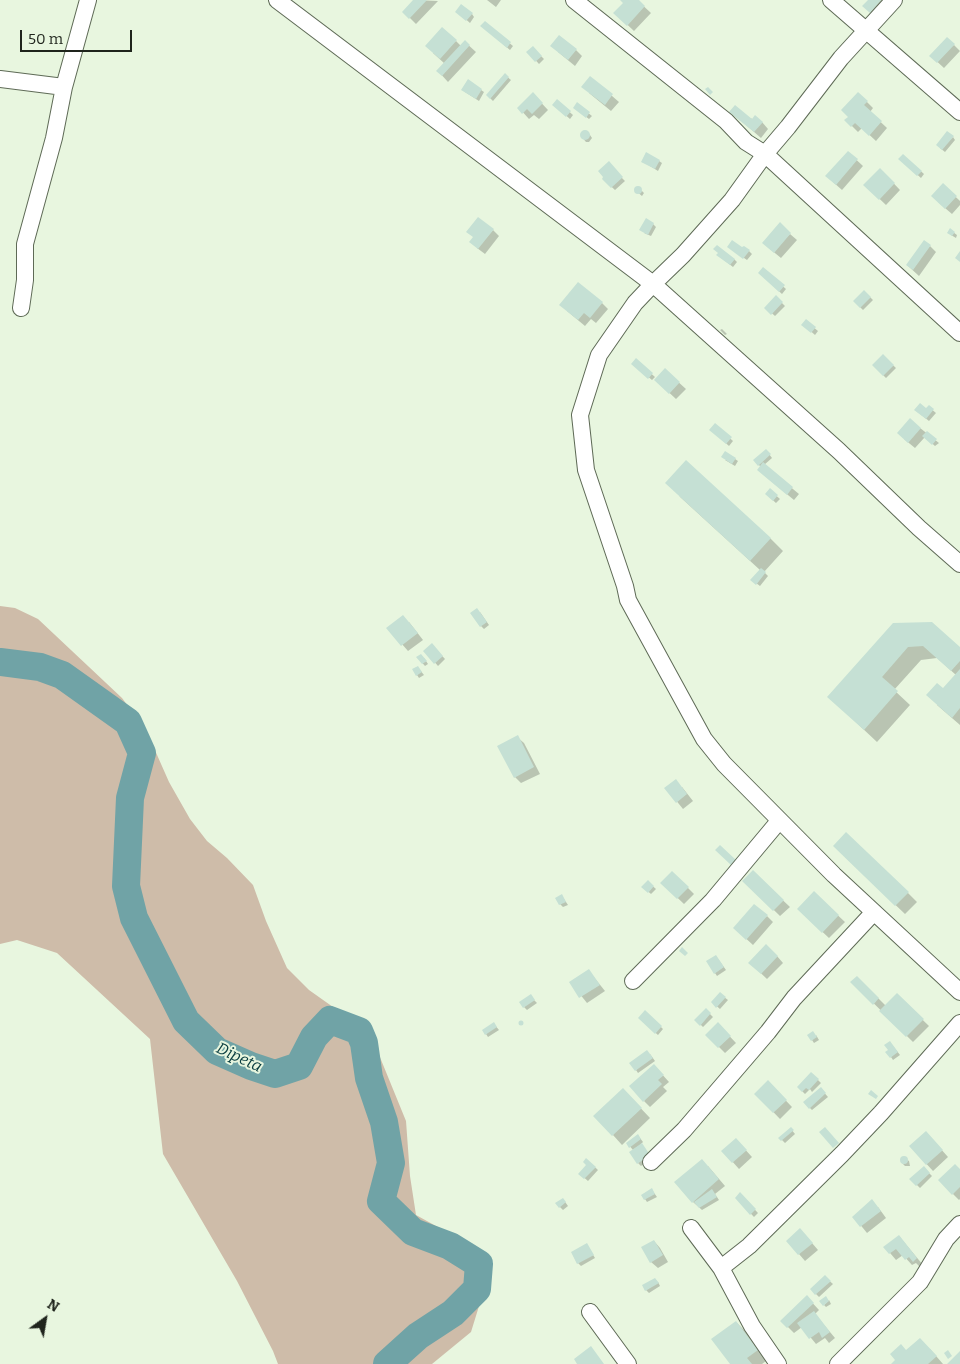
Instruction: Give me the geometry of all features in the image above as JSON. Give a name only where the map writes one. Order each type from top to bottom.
[{"type":"street","points":[[21,308],[25,280],[25,244],[54,138],[64,87],[88,0]]},
{"type":"street","points":[[277,0],[653,284],[839,451],[919,528],[960,564]]},
{"type":"street","points":[[574,0],[726,121],[746,142],[765,154],[960,333]]},
{"type":"street","points":[[831,0],[960,112]]},
{"type":"street","points":[[894,0],[841,58],[765,154],[732,200],[683,255],[635,303],[599,355],[580,415],[586,470],[628,600],[704,739],[724,764],[779,821],[960,992]]},
{"type":"street","points":[[0,79],[64,87]]},
{"type":"street","points":[[632,981],[713,900],[779,821]]},
{"type":"street","points":[[651,1162],[684,1130],[768,1032],[794,998],[874,912]]},
{"type":"street","points":[[721,1268],[749,1246],[842,1154],[881,1113],[960,1023]]},
{"type":"street","points":[[838,1364],[920,1282],[946,1239],[960,1224]]},
{"type":"street","points":[[691,1228],[721,1268],[752,1326],[778,1364]]},
{"type":"street","points":[[590,1312],[628,1364]]},
{"type":"shaded area","points":[[0,606],[15,608],[38,619],[122,698],[146,730],[169,782],[190,819],[207,841],[227,858],[253,885],[266,921],[287,968],[309,990],[333,1007],[366,1023],[406,1121],[410,1176],[416,1215],[476,1248],[492,1264],[471,1332],[432,1364],[278,1364],[237,1281],[163,1154],[150,1039],[57,953],[17,940],[0,944]]},
{"type":"building","points":[[413,0],[427,0],[409,19],[402,12]]},
{"type":"building","points":[[620,0],[639,0],[645,6],[627,26],[613,13],[623,3]]},
{"type":"building","points":[[868,0],[881,0],[870,13],[862,6]]},
{"type":"building","points":[[461,4],[473,13],[466,21],[455,12]]},
{"type":"building","points":[[485,21],[511,42],[507,48],[480,26]]},
{"type":"building","points":[[442,27],[457,40],[440,59],[425,46]]},
{"type":"building","points":[[559,35],[577,49],[568,60],[550,46]]},
{"type":"building","points":[[947,37],[955,44],[937,63],[929,56]]},
{"type":"building","points":[[465,40],[470,45],[442,76],[436,71]]},
{"type":"building","points":[[533,46],[542,56],[535,62],[526,52]]},
{"type":"building","points":[[505,73],[509,77],[490,99],[486,95]]},
{"type":"building","points":[[590,76],[613,94],[605,105],[581,87]]},
{"type":"building","points":[[468,79],[482,89],[476,99],[461,90]]},
{"type":"building","points":[[708,87],[713,92],[710,95],[705,89]]},
{"type":"building","points":[[533,92],[543,103],[532,114],[527,109],[522,114],[517,108]]},
{"type":"building","points":[[858,92],[868,101],[864,105],[882,121],[869,136],[855,123],[851,127],[844,120],[848,117],[841,110]]},
{"type":"building","points":[[557,99],[571,111],[566,117],[552,105]]},
{"type":"building","points":[[577,102],[590,112],[586,118],[573,108]]},
{"type":"building","points":[[735,105],[752,119],[755,115],[763,122],[754,132],[729,112]]},
{"type":"building","points":[[583,130],[587,130],[590,135],[589,139],[583,140],[580,137],[580,133]]},
{"type":"building","points":[[947,131],[954,136],[942,150],[936,145]]},
{"type":"building","points":[[848,151],[858,159],[836,185],[825,176]]},
{"type":"building","points":[[646,152],[660,160],[655,169],[641,162]]},
{"type":"building","points":[[903,154],[922,171],[917,176],[898,159]]},
{"type":"building","points":[[609,161],[623,177],[611,188],[602,179],[603,177],[598,171]]},
{"type":"building","points":[[880,168],[895,183],[879,200],[863,185]]},
{"type":"building","points":[[943,183],[957,196],[945,209],[931,196]]},
{"type":"building","points":[[638,186],[642,190],[638,194],[634,190]]},
{"type":"building","points":[[478,217],[494,229],[478,249],[469,242],[473,237],[466,232]]},
{"type":"building","points":[[646,218],[654,223],[648,235],[639,230]]},
{"type":"building","points":[[780,222],[791,233],[774,253],[762,243]]},
{"type":"building","points":[[950,228],[955,232],[952,236],[947,233]]},
{"type":"building","points":[[732,240],[750,250],[743,259],[727,247]]},
{"type":"building","points":[[924,240],[931,245],[913,270],[906,265]]},
{"type":"building","points":[[717,245],[735,259],[730,265],[716,255],[718,253],[713,249]]},
{"type":"building","points":[[960,251],[960,262],[955,258]]},
{"type":"building","points":[[763,267],[785,285],[779,292],[758,273]]},
{"type":"building","points":[[578,282],[603,302],[590,318],[584,313],[578,320],[559,305]]},
{"type":"building","points":[[864,290],[871,297],[860,308],[853,301]]},
{"type":"building","points":[[776,295],[783,302],[771,315],[764,308]]},
{"type":"building","points":[[806,319],[816,327],[811,333],[801,325]]},
{"type":"building","points":[[883,354],[894,365],[883,376],[872,365]]},
{"type":"building","points":[[636,358],[653,373],[648,379],[631,364]]},
{"type":"building","points":[[665,368],[680,382],[669,394],[654,380]]},
{"type":"building","points":[[920,403],[926,408],[929,405],[934,409],[926,419],[914,410]]},
{"type":"building","points":[[910,418],[921,428],[908,443],[897,433]]},
{"type":"building","points":[[715,423],[732,437],[726,444],[709,430]]},
{"type":"building","points":[[927,431],[937,439],[932,445],[922,436]]},
{"type":"building","points":[[766,449],[771,454],[758,466],[753,460]]},
{"type":"building","points":[[725,451],[736,458],[732,464],[721,457]]},
{"type":"building","points":[[686,460],[771,538],[750,561],[665,483]]},
{"type":"building","points":[[763,462],[793,487],[787,495],[757,470]]},
{"type":"building","points":[[770,488],[778,495],[773,501],[765,494]]},
{"type":"building","points":[[761,568],[766,572],[756,585],[750,580]]},
{"type":"building","points":[[477,608],[487,622],[480,627],[470,613]]},
{"type":"building","points":[[403,615],[418,633],[401,646],[386,628]]},
{"type":"building","points":[[932,622],[960,647],[960,661],[951,671],[923,646],[908,647],[882,677],[898,691],[864,730],[827,697],[893,623]]},
{"type":"building","points":[[432,643],[443,656],[434,664],[423,651]]},
{"type":"building","points":[[421,654],[427,661],[422,664],[416,657]]},
{"type":"building","points":[[418,666],[422,672],[416,676],[412,669]]},
{"type":"building","points":[[960,669],[960,708],[952,718],[926,695],[937,683],[943,688]]},
{"type":"building","points":[[518,735],[534,767],[514,778],[497,746]]},
{"type":"building","points":[[676,779],[687,794],[676,803],[664,788]]},
{"type":"building","points":[[846,832],[909,892],[895,906],[833,846]]},
{"type":"building","points":[[720,845],[736,860],[731,865],[715,850]]},
{"type":"building","points":[[753,870],[784,900],[773,911],[742,881]]},
{"type":"building","points":[[672,871],[689,887],[677,899],[660,883]]},
{"type":"building","points":[[648,880],[654,886],[648,893],[641,887]]},
{"type":"building","points":[[814,891],[839,915],[822,933],[797,909]]},
{"type":"building","points":[[562,894],[566,902],[559,905],[555,898]]},
{"type":"building","points":[[754,904],[768,915],[746,940],[733,928]]},
{"type":"building","points":[[766,944],[778,956],[761,974],[748,963]]},
{"type":"building","points":[[682,947],[688,953],[685,956],[679,951]]},
{"type":"building","points":[[716,955],[724,967],[714,974],[706,961]]},
{"type":"building","points":[[589,969],[600,985],[579,998],[569,982]]},
{"type":"building","points":[[857,976],[879,998],[873,1005],[850,982]]},
{"type":"building","points":[[720,992],[726,997],[716,1008],[711,1002]]},
{"type":"building","points":[[897,993],[924,1019],[906,1037],[879,1011]]},
{"type":"building","points":[[531,994],[535,1000],[523,1008],[519,1002]]},
{"type":"building","points":[[706,1008],[711,1013],[700,1026],[694,1020]]},
{"type":"building","points":[[645,1010],[662,1026],[655,1034],[638,1018]]},
{"type":"building","points":[[521,1020],[524,1023],[521,1026],[518,1023]]},
{"type":"building","points":[[494,1022],[497,1027],[485,1035],[482,1030]]},
{"type":"building","points":[[718,1022],[731,1036],[718,1048],[705,1035]]},
{"type":"building","points":[[813,1031],[817,1037],[811,1041],[807,1035]]},
{"type":"building","points":[[890,1041],[898,1052],[890,1058],[885,1052],[888,1050],[884,1045]]},
{"type":"building","points":[[647,1050],[653,1058],[635,1071],[629,1063]]},
{"type":"building","points":[[654,1064],[664,1075],[658,1080],[662,1084],[643,1102],[629,1086]]},
{"type":"building","points":[[811,1072],[819,1079],[809,1090],[806,1088],[802,1092],[797,1087]]},
{"type":"building","points":[[768,1080],[787,1100],[773,1113],[754,1094]]},
{"type":"building","points":[[821,1087],[826,1093],[809,1109],[803,1102]]},
{"type":"building","points":[[623,1088],[642,1108],[612,1136],[593,1116]]},
{"type":"building","points":[[871,1090],[878,1096],[876,1099],[868,1094]]},
{"type":"building","points":[[791,1127],[794,1130],[781,1141],[778,1138]]},
{"type":"building","points":[[825,1127],[839,1143],[833,1148],[819,1132]]},
{"type":"building","points":[[926,1131],[943,1150],[926,1165],[909,1146]]},
{"type":"building","points":[[638,1134],[641,1139],[629,1148],[626,1143]]},
{"type":"building","points":[[736,1138],[747,1150],[732,1163],[721,1151]]},
{"type":"building","points":[[642,1143],[650,1155],[637,1164],[629,1152]]},
{"type":"building","points":[[904,1156],[908,1160],[904,1164],[900,1160]]},
{"type":"building","points":[[586,1158],[596,1167],[584,1179],[578,1174],[586,1165],[583,1162]]},
{"type":"building","points":[[702,1159],[719,1179],[692,1203],[674,1182]]},
{"type":"building","points":[[955,1164],[960,1169],[960,1187],[952,1195],[938,1180]]},
{"type":"building","points":[[924,1166],[930,1173],[916,1186],[909,1179]]},
{"type":"building","points":[[652,1188],[655,1194],[644,1200],[641,1195]]},
{"type":"building","points":[[712,1189],[717,1197],[699,1208],[694,1202]]},
{"type":"building","points":[[740,1192],[756,1209],[750,1215],[735,1198]]},
{"type":"building","points":[[563,1198],[566,1202],[559,1208],[555,1203]]},
{"type":"building","points":[[872,1199],[881,1211],[860,1227],[852,1217]]},
{"type":"building","points":[[800,1228],[813,1243],[798,1255],[786,1241]]},
{"type":"building","points":[[899,1235],[917,1258],[913,1262],[909,1257],[905,1260],[896,1249],[889,1254],[883,1247]]},
{"type":"building","points":[[654,1240],[663,1255],[650,1263],[641,1247]]},
{"type":"building","points":[[587,1243],[594,1255],[577,1264],[571,1252]]},
{"type":"building","points":[[825,1275],[831,1281],[815,1295],[810,1289]]},
{"type":"building","points":[[655,1278],[659,1283],[645,1291],[642,1285]]},
{"type":"building","points":[[807,1295],[814,1303],[787,1328],[780,1321]]},
{"type":"building","points":[[826,1296],[829,1301],[823,1306],[819,1301]]},
{"type":"building","points":[[814,1311],[830,1332],[822,1338],[819,1332],[809,1339],[797,1323]]},
{"type":"building","points":[[736,1321],[758,1350],[747,1358],[752,1364],[730,1364],[711,1339]]},
{"type":"building","points":[[920,1338],[937,1356],[928,1364],[891,1364],[895,1360],[890,1354],[901,1344],[906,1350]]},
{"type":"building","points":[[591,1346],[604,1364],[577,1364],[574,1359]]},
{"type":"building","points":[[948,1350],[952,1356],[948,1359],[944,1353]]},
{"type":"building","points":[[960,1351],[960,1364],[947,1364]]},
{"type":"waterway","name":"Dipeta","points":[[0,662],[40,667],[62,675],[128,722],[142,753],[130,798],[126,886],[134,918],[186,1021],[217,1051],[275,1074],[299,1066],[314,1037],[330,1020],[359,1031],[364,1043],[369,1078],[384,1122],[391,1163],[381,1201],[413,1232],[450,1246],[479,1264],[477,1289],[453,1313],[418,1336],[387,1364]]}]
